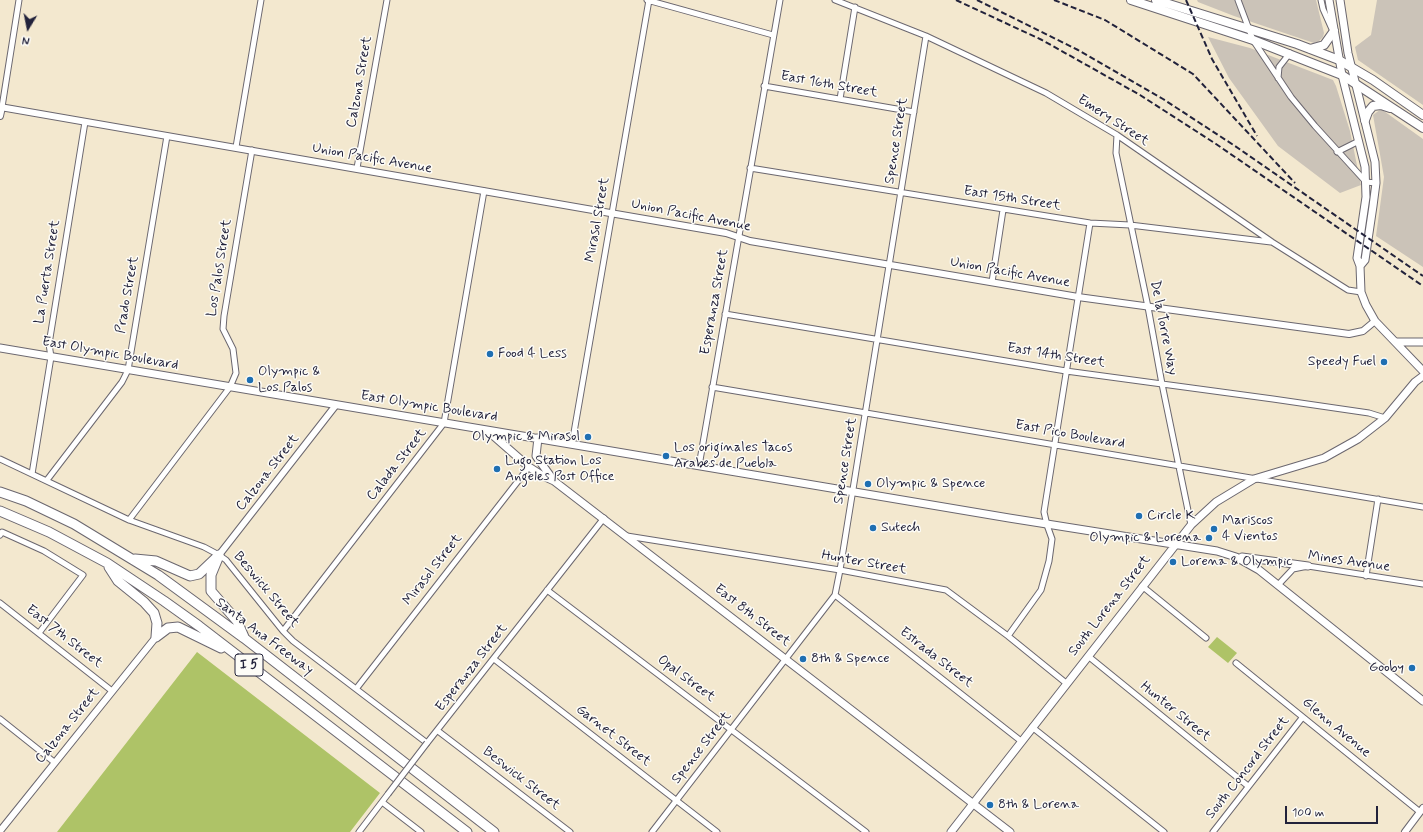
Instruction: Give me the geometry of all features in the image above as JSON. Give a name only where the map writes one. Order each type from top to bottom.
[{"type":"highway","name":"Santa Ana Freeway","points":[[0,492],[26,501],[74,524],[158,574],[244,638],[494,832]]},
{"type":"highway","name":"I 5","points":[[0,511],[49,532],[107,563],[193,622],[467,832]]},
{"type":"highway","points":[[133,558],[156,561],[190,576],[199,574],[220,555]]},
{"type":"highway","points":[[220,555],[211,575],[211,591],[237,621],[244,638]]},
{"type":"highway","points":[[107,563],[118,581],[144,602],[154,614],[157,623],[156,637]]},
{"type":"highway","points":[[156,637],[168,628],[178,627],[238,656]]},
{"type":"main road","points":[[1131,0],[1253,40],[1342,74],[1423,128]]},
{"type":"main road","points":[[1156,0],[1310,49],[1339,60],[1351,66],[1423,115]]},
{"type":"main road","points":[[1329,0],[1339,60],[1359,141],[1366,182],[1366,197],[1356,258],[1360,266],[1362,292],[1366,305],[1375,320],[1423,371]]},
{"type":"main road","points":[[1340,0],[1351,66],[1375,162],[1376,183],[1365,260],[1360,266]]},
{"type":"main road","points":[[1310,49],[1324,44],[1334,31]]},
{"type":"main road","points":[[1364,120],[1373,106],[1381,105],[1396,110]]},
{"type":"main road","points":[[1397,342],[1423,342]]},
{"type":"main road","name":"East Olympic Boulevard","points":[[0,348],[1046,525],[1217,551],[1250,563],[1423,701]]},
{"type":"main road","name":"South Lorena Street","points":[[951,832],[1191,525],[1216,502],[1254,479],[1335,453],[1358,439],[1385,418],[1415,382],[1423,376]]},
{"type":"main road","name":"East 8th Street","points":[[487,430],[529,467],[554,481],[604,518],[1010,832]]},
{"type":"main road","name":"East 8th Street","points":[[538,438],[536,456],[554,481]]},
{"type":"main road","points":[[1236,557],[1308,566]]},
{"type":"street","points":[[0,116],[19,0]]},
{"type":"street","points":[[236,147],[261,0]]},
{"type":"street","name":"Calzona Street","points":[[357,168],[386,0]]},
{"type":"street","points":[[648,0],[773,35]]},
{"type":"street","name":"Mirasol Street","points":[[572,444],[648,0]]},
{"type":"street","name":"Esperanza Street","points":[[699,466],[724,314],[780,0]]},
{"type":"street","name":"Emery Street","points":[[835,0],[926,36],[1046,92],[1117,135],[1272,242],[1348,290],[1362,292]]},
{"type":"street","points":[[1238,0],[1253,40],[1305,115],[1337,152],[1366,182],[1376,183]]},
{"type":"street","points":[[1321,0],[1323,9],[1334,31]]},
{"type":"street","points":[[840,99],[855,7]]},
{"type":"street","name":"Spence Street","points":[[652,832],[834,595],[840,570],[853,492],[926,36]]},
{"type":"street","points":[[1278,78],[1279,66],[1290,54]]},
{"type":"street","name":"East 16th Street","points":[[764,86],[914,112]]},
{"type":"street","name":"Union Pacific Avenue","points":[[1,107],[726,233],[750,241],[1078,297],[1349,334],[1363,331],[1375,320]]},
{"type":"street","name":"La Puerta Street","points":[[32,474],[51,357],[49,344],[85,122]]},
{"type":"street","name":"De la Torre Way","points":[[1117,135],[1116,153],[1191,525]]},
{"type":"street","name":"Prado Street","points":[[47,480],[122,382],[128,370],[167,136]]},
{"type":"street","points":[[1337,152],[1359,141]]},
{"type":"street","name":"Los Palos Street","points":[[129,520],[230,388],[236,373],[236,361],[233,349],[223,329],[252,150]]},
{"type":"street","name":"East 15th Street","points":[[750,168],[1090,224],[1130,225],[1272,242]]},
{"type":"street","name":"Calada Street","points":[[283,631],[444,424],[484,191]]},
{"type":"street","points":[[992,282],[1003,210]]},
{"type":"street","points":[[1008,636],[1041,590],[1048,568],[1052,539],[1046,525],[1044,512],[1090,224]]},
{"type":"street","name":"East 14th Street","points":[[724,314],[1066,371],[1361,412],[1385,418]]},
{"type":"street","name":"East Pico Boulevard","points":[[712,387],[1423,507]]},
{"type":"street","name":"Calzona Street","points":[[220,555],[336,405]]},
{"type":"street","name":"Beswick Street","points":[[0,459],[47,480],[69,493],[129,520],[204,547],[220,555],[226,560],[293,642],[427,743]]},
{"type":"street","name":"Mirasol Street","points":[[356,689],[529,467]]},
{"type":"street","points":[[1366,576],[1378,499]]},
{"type":"street","name":"Esperanza Street","points":[[359,832],[604,518]]},
{"type":"street","points":[[1,534],[44,551],[83,575],[39,633]]},
{"type":"street","name":"Hunter Street","points":[[627,536],[840,570],[946,590],[1008,636],[1066,683]]},
{"type":"street","name":"Mines Avenue","points":[[1278,585],[1293,569],[1308,566],[1423,584]]},
{"type":"street","points":[[1142,586],[1206,638]]},
{"type":"street","name":"Opal Street","points":[[547,590],[866,832]]},
{"type":"street","name":"Estrada Street","points":[[834,595],[1021,741]]},
{"type":"street","name":"East 7th Street","points":[[0,602],[112,691]]},
{"type":"street","name":"Calzona Street","points":[[0,831],[156,637]]},
{"type":"street","name":"Hunter Street","points":[[1088,656],[1248,786]]},
{"type":"street","name":"Garnet Street","points":[[494,659],[717,832]]},
{"type":"street","name":"Glenn Avenue","points":[[1236,663],[1296,711],[1302,718],[1421,810]]},
{"type":"street","name":"South Concord Street","points":[[1213,832],[1302,718]]},
{"type":"street","points":[[0,719],[54,762]]},
{"type":"street","points":[[1032,727],[1164,832]]},
{"type":"street","name":"Beswick Street","points":[[438,731],[570,832]]},
{"type":"street","points":[[382,802],[421,832]]},
{"type":"street","points":[[1405,832],[1421,810]]},
{"type":"shaded area","points":[[1197,0],[1316,0],[1324,33],[1323,37],[1318,42],[1314,43],[1234,16],[1198,2]]},
{"type":"shaded area","points":[[1377,0],[1423,0],[1423,105],[1358,60],[1355,47],[1371,35]]},
{"type":"shaded area","points":[[1208,37],[1250,48],[1333,80],[1350,131],[1361,185],[1340,193],[1278,146],[1229,78]]},
{"type":"shaded area","points":[[1381,109],[1423,139],[1423,267],[1376,236],[1384,177],[1373,115]]},
{"type":"green space","points":[[1217,637],[1237,653],[1228,663],[1208,647]]},
{"type":"green space","points":[[197,652],[380,793],[350,832],[57,832]]},
{"type":"railway","points":[[956,0],[1042,40],[1140,95],[1216,144],[1423,286]]},
{"type":"railway","points":[[977,0],[1078,50],[1163,99],[1235,146],[1423,276]]},
{"type":"railway","points":[[1054,0],[1105,20],[1193,74],[1295,183]]},
{"type":"railway","points":[[1186,0],[1212,59],[1257,136]]},
{"type":"place","name":"Food 4 Less","points":[[490,354]]},
{"type":"place","name":"Speedy Fuel","points":[[1384,362]]},
{"type":"place","name":"Olympic & Los Palos","points":[[250,380]]},
{"type":"place","name":"Olympic & Mirasol","points":[[588,437]]},
{"type":"place","name":"Los originales Tacos Arabes de Puebla","points":[[666,456]]},
{"type":"place","name":"Lugo Station Los Angeles Post Office","points":[[497,469]]},
{"type":"place","name":"Olympic & Spence","points":[[868,484]]},
{"type":"place","name":"Circle K","points":[[1139,516]]},
{"type":"place","name":"Sutech","points":[[873,528]]},
{"type":"place","name":"Mariscos 4 Vientos","points":[[1214,529]]},
{"type":"place","name":"Olympic & Lorena","points":[[1209,538]]},
{"type":"place","name":"Lorena & Olympic","points":[[1173,562]]},
{"type":"place","name":"8th & Spence","points":[[803,659]]},
{"type":"place","name":"Gooby","points":[[1412,668]]},
{"type":"place","name":"8th & Lorena","points":[[990,805]]}]
